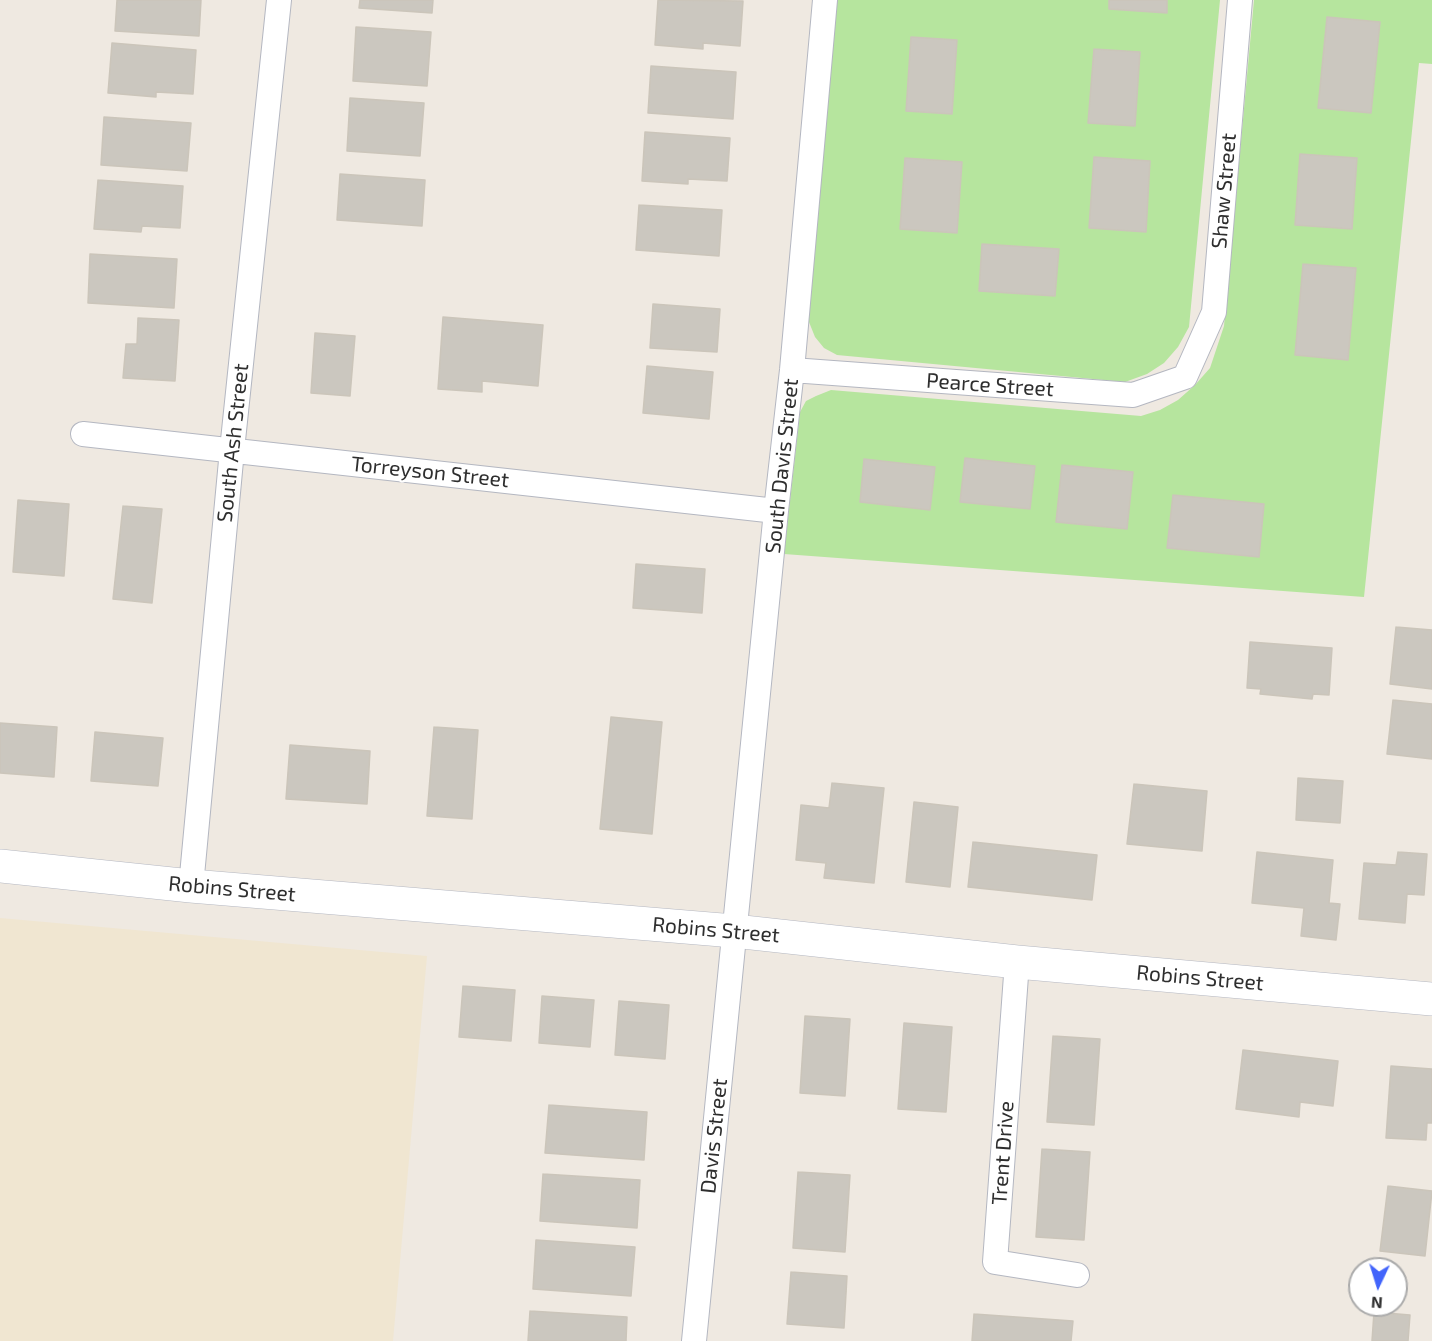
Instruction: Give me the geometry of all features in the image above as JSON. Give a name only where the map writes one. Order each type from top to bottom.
[{"type":"street","name":"South Ash Street","points":[[191,886],[232,450],[279,0]]},
{"type":"street","name":"South Davis Street","points":[[734,931],[792,370],[825,0]]},
{"type":"street","name":"Shaw Street","points":[[1185,377],[1214,312],[1240,0]]},
{"type":"street","name":"Pearce Street","points":[[792,370],[1133,395],[1185,377]]},
{"type":"street","name":"Torreyson Street","points":[[83,434],[777,511]]},
{"type":"street","name":"Robins Street","points":[[0,866],[191,886],[734,931],[1017,962],[1432,999]]},
{"type":"street","name":"Davis Street","points":[[694,1341],[734,931]]},
{"type":"street","name":"Trent Drive","points":[[1017,962],[995,1262],[1077,1275]]},
{"type":"shaded area","points":[[0,918],[427,956],[393,1341],[0,1341]]},
{"type":"green space","points":[[836,0],[1220,0],[1189,327],[1178,347],[1164,363],[1147,374],[1125,382],[837,355],[824,348],[815,337],[807,317]]},
{"type":"green space","points":[[1254,0],[1432,0],[1432,64],[1419,63],[1364,597],[784,554],[800,412],[806,401],[816,396],[831,390],[1141,416],[1160,410],[1178,400],[1210,368],[1224,326]]},
{"type":"building","points":[[117,0],[201,0],[199,36],[115,31]]},
{"type":"building","points":[[360,0],[433,0],[432,13],[359,8]]},
{"type":"building","points":[[658,0],[743,1],[740,46],[703,43],[703,49],[655,45]]},
{"type":"building","points":[[1109,0],[1167,0],[1167,13],[1109,9]]},
{"type":"building","points":[[1327,17],[1380,22],[1371,113],[1318,108]]},
{"type":"building","points":[[356,27],[431,32],[427,86],[353,81]]},
{"type":"building","points":[[911,37],[957,40],[952,114],[906,111]]},
{"type":"building","points":[[112,43],[196,50],[193,94],[156,92],[156,97],[108,93]]},
{"type":"building","points":[[1094,49],[1140,52],[1135,126],[1088,123]]},
{"type":"building","points":[[651,66],[736,72],[733,119],[648,113]]},
{"type":"building","points":[[350,98],[424,103],[420,156],[347,151]]},
{"type":"building","points":[[104,117],[191,123],[187,171],[101,165]]},
{"type":"building","points":[[645,132],[730,138],[727,181],[688,179],[688,184],[642,181]]},
{"type":"building","points":[[1300,154],[1357,158],[1352,229],[1295,225]]},
{"type":"building","points":[[1094,157],[1150,161],[1146,232],[1089,228]]},
{"type":"building","points":[[905,158],[962,162],[957,233],[900,229]]},
{"type":"building","points":[[340,174],[425,180],[422,226],[337,220]]},
{"type":"building","points":[[98,180],[183,186],[180,228],[142,226],[141,232],[94,229]]},
{"type":"building","points":[[639,205],[722,210],[719,256],[636,250]]},
{"type":"building","points":[[982,244],[1059,249],[1055,296],[979,291]]},
{"type":"building","points":[[90,254],[177,259],[174,308],[88,303]]},
{"type":"building","points":[[1303,264],[1356,268],[1348,360],[1295,355]]},
{"type":"building","points":[[653,304],[720,309],[717,352],[650,348]]},
{"type":"building","points":[[443,317],[543,325],[538,386],[482,381],[482,392],[438,389]]},
{"type":"building","points":[[138,318],[179,320],[175,381],[123,378],[126,344],[137,344]]},
{"type":"building","points":[[315,333],[355,336],[350,396],[311,393]]},
{"type":"building","points":[[647,366],[713,372],[709,419],[643,413]]},
{"type":"building","points":[[965,458],[1035,466],[1030,509],[960,502]]},
{"type":"building","points":[[864,459],[935,467],[930,510],[860,502]]},
{"type":"building","points":[[1062,465],[1133,472],[1127,529],[1056,522]]},
{"type":"building","points":[[1173,495],[1264,504],[1259,557],[1167,548]]},
{"type":"building","points":[[18,500],[69,504],[64,576],[13,572]]},
{"type":"building","points":[[123,506],[162,509],[152,603],[113,599]]},
{"type":"building","points":[[636,564],[705,569],[702,613],[633,608]]},
{"type":"building","points":[[1396,627],[1432,630],[1432,689],[1390,684]]},
{"type":"building","points":[[1250,642],[1332,648],[1329,695],[1313,694],[1312,699],[1260,694],[1261,689],[1247,688]]},
{"type":"building","points":[[1393,700],[1432,704],[1432,759],[1387,754]]},
{"type":"building","points":[[611,717],[662,722],[652,834],[600,829]]},
{"type":"building","points":[[0,723],[57,727],[54,777],[0,773]]},
{"type":"building","points":[[434,727],[478,730],[472,819],[427,816]]},
{"type":"building","points":[[95,732],[163,738],[158,786],[91,781]]},
{"type":"building","points":[[290,745],[370,751],[367,804],[286,799]]},
{"type":"building","points":[[1298,778],[1343,781],[1340,823],[1296,820]]},
{"type":"building","points":[[832,783],[884,788],[874,883],[824,878],[826,863],[796,860],[801,805],[829,808]]},
{"type":"building","points":[[1134,784],[1207,791],[1202,851],[1127,844]]},
{"type":"building","points":[[914,802],[958,807],[950,887],[906,882]]},
{"type":"building","points":[[973,842],[1097,855],[1092,900],[968,887]]},
{"type":"building","points":[[1257,852],[1333,860],[1329,903],[1340,904],[1336,940],[1301,936],[1304,908],[1252,903]]},
{"type":"building","points":[[1398,852],[1427,854],[1424,895],[1407,894],[1405,923],[1359,919],[1364,863],[1396,865]]},
{"type":"building","points":[[463,986],[515,990],[511,1041],[459,1037]]},
{"type":"building","points":[[542,996],[594,1000],[590,1047],[539,1043]]},
{"type":"building","points":[[619,1001],[669,1005],[665,1059],[615,1055]]},
{"type":"building","points":[[805,1016],[850,1019],[845,1096],[800,1093]]},
{"type":"building","points":[[904,1023],[952,1027],[946,1112],[898,1109]]},
{"type":"building","points":[[1053,1036],[1100,1039],[1094,1125],[1047,1122]]},
{"type":"building","points":[[1243,1050],[1338,1061],[1333,1106],[1300,1102],[1299,1117],[1236,1109]]},
{"type":"building","points":[[1391,1066],[1432,1069],[1432,1123],[1427,1123],[1426,1140],[1386,1138]]},
{"type":"building","points":[[549,1105],[647,1112],[644,1160],[545,1153]]},
{"type":"building","points":[[1042,1149],[1090,1152],[1084,1240],[1036,1237]]},
{"type":"building","points":[[798,1172],[850,1175],[845,1252],[793,1248]]},
{"type":"building","points":[[543,1174],[640,1180],[637,1228],[540,1221]]},
{"type":"building","points":[[1388,1186],[1432,1191],[1425,1256],[1380,1251]]},
{"type":"building","points":[[536,1240],[635,1247],[631,1296],[533,1289]]},
{"type":"building","points":[[791,1272],[847,1276],[844,1328],[787,1324]]},
{"type":"building","points":[[530,1311],[627,1317],[626,1341],[528,1341]]},
{"type":"building","points":[[974,1314],[1073,1321],[1071,1341],[972,1341]]},
{"type":"building","points":[[1410,1315],[1408,1341],[1372,1341],[1374,1317],[1408,1317]]}]
